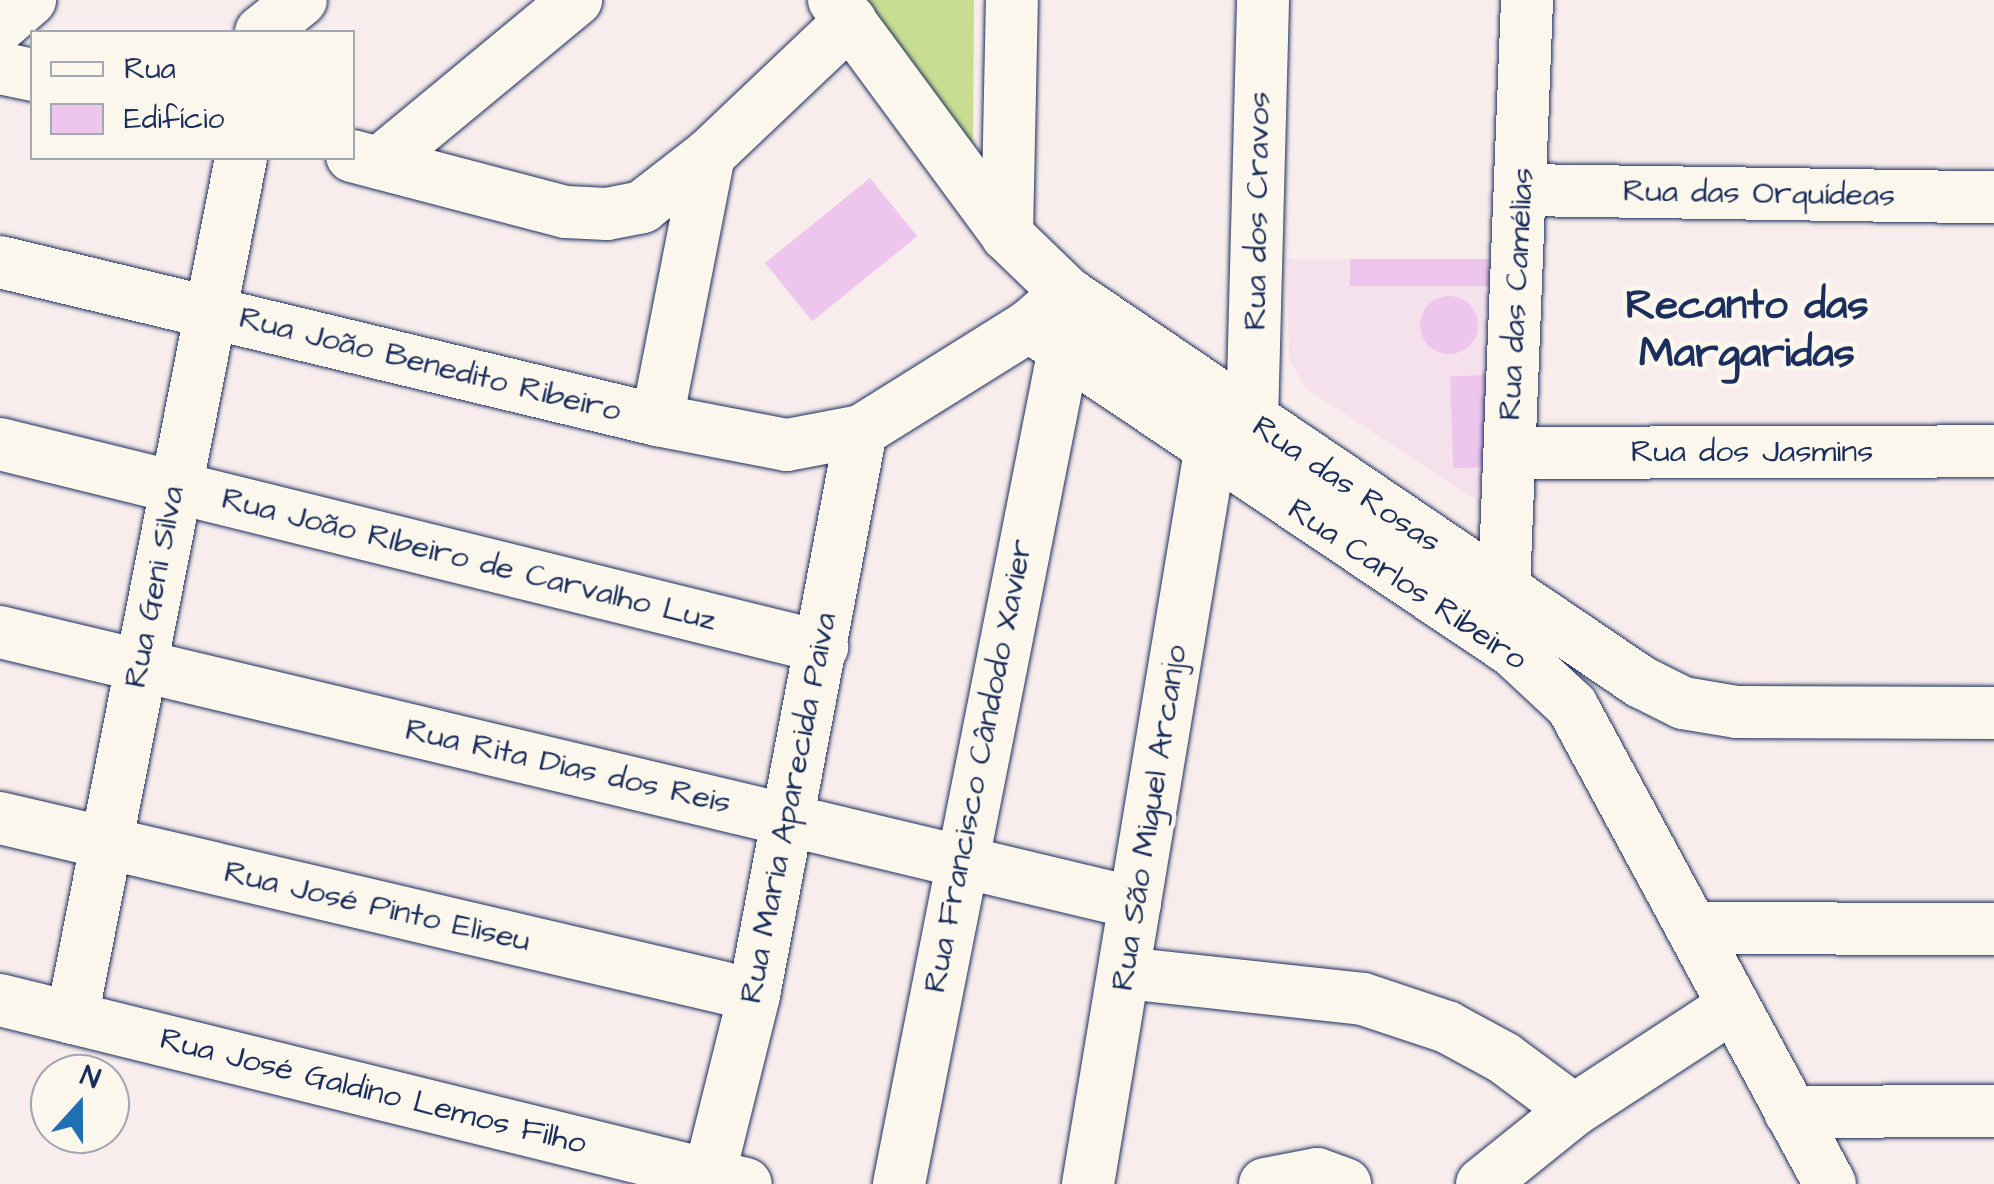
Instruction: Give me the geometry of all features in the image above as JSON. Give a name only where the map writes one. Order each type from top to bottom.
[{"type":"street","points":[[0,26],[30,0]]},
{"type":"street","points":[[264,30],[301,0]]},
{"type":"street","points":[[366,159],[576,0]]},
{"type":"street","points":[[1008,235],[1012,0]]},
{"type":"street","name":"Rua dos Cravos","points":[[1252,422],[1263,0]]},
{"type":"street","name":"Rua das Camélias","points":[[1504,589],[1523,190],[1527,0]]},
{"type":"street","points":[[366,159],[566,212],[607,214],[642,207],[709,155],[842,10]]},
{"type":"street","name":"Rua das Rosas","points":[[842,10],[1008,235],[1054,323],[1252,422],[1640,682],[1683,703],[1738,712],[1994,713]]},
{"type":"street","points":[[0,68],[30,76]]},
{"type":"street","points":[[657,420],[709,155]]},
{"type":"street","name":"Rua Geni Silva","points":[[72,1018],[241,160]]},
{"type":"street","name":"Rua das Orquídeas","points":[[1523,190],[1994,197]]},
{"type":"street","name":"Rua João Benedito Ribeiro","points":[[0,262],[657,420],[787,445],[861,430]]},
{"type":"street","points":[[861,430],[1054,323]]},
{"type":"street","name":"Rua Carlos Ribeiro","points":[[1054,323],[1210,452],[1514,651],[1572,706],[1790,1112],[1811,1176]]},
{"type":"street","name":"Rua Francisco Cândodo Xavier","points":[[899,1184],[962,859],[1054,323]]},
{"type":"street","name":"Rua Maria Aparecida Paiva","points":[[721,1181],[861,430]]},
{"type":"street","name":"Rua João RIbeiro de Carvalho Luz","points":[[0,444],[822,647]]},
{"type":"street","name":"Rua dos Jasmins","points":[[1510,453],[1994,451]]},
{"type":"street","name":"Rua São Miguel Arcanjo","points":[[1088,1184],[1210,452]]},
{"type":"street","name":"Rua Rita Dias dos Reis","points":[[0,632],[1135,902]]},
{"type":"street","name":"Rua José Pinto Eliseu","points":[[0,818],[754,995]]},
{"type":"street","points":[[1692,928],[1994,928]]},
{"type":"street","points":[[1125,974],[1364,999],[1447,1027],[1504,1058],[1574,1110]]},
{"type":"street","name":"Rua José Galdino Lemos Filho","points":[[0,1000],[721,1181]]},
{"type":"street","points":[[1482,1184],[1574,1110],[1732,1007]]},
{"type":"street","points":[[1790,1112],[1994,1110]]},
{"type":"street","points":[[1265,1184],[1317,1174],[1345,1184]]},
{"type":"shaded area","points":[[1287,259],[1491,260],[1496,513],[1305,388],[1289,359]]},
{"type":"green space","points":[[858,0],[974,0],[973,155]]},
{"type":"building","points":[[870,178],[917,236],[812,321],[765,263]]},
{"type":"building","points":[[1350,259],[1491,259],[1491,286],[1350,286]]},
{"type":"building","points":[[1449,296],[1470,304],[1478,325],[1470,346],[1449,354],[1428,346],[1420,325],[1428,304]]},
{"type":"building","points":[[1486,375],[1489,467],[1453,468],[1450,376]]},
{"type":"district","name":"Recanto das Margaridas","points":[[1747,330]]}]
